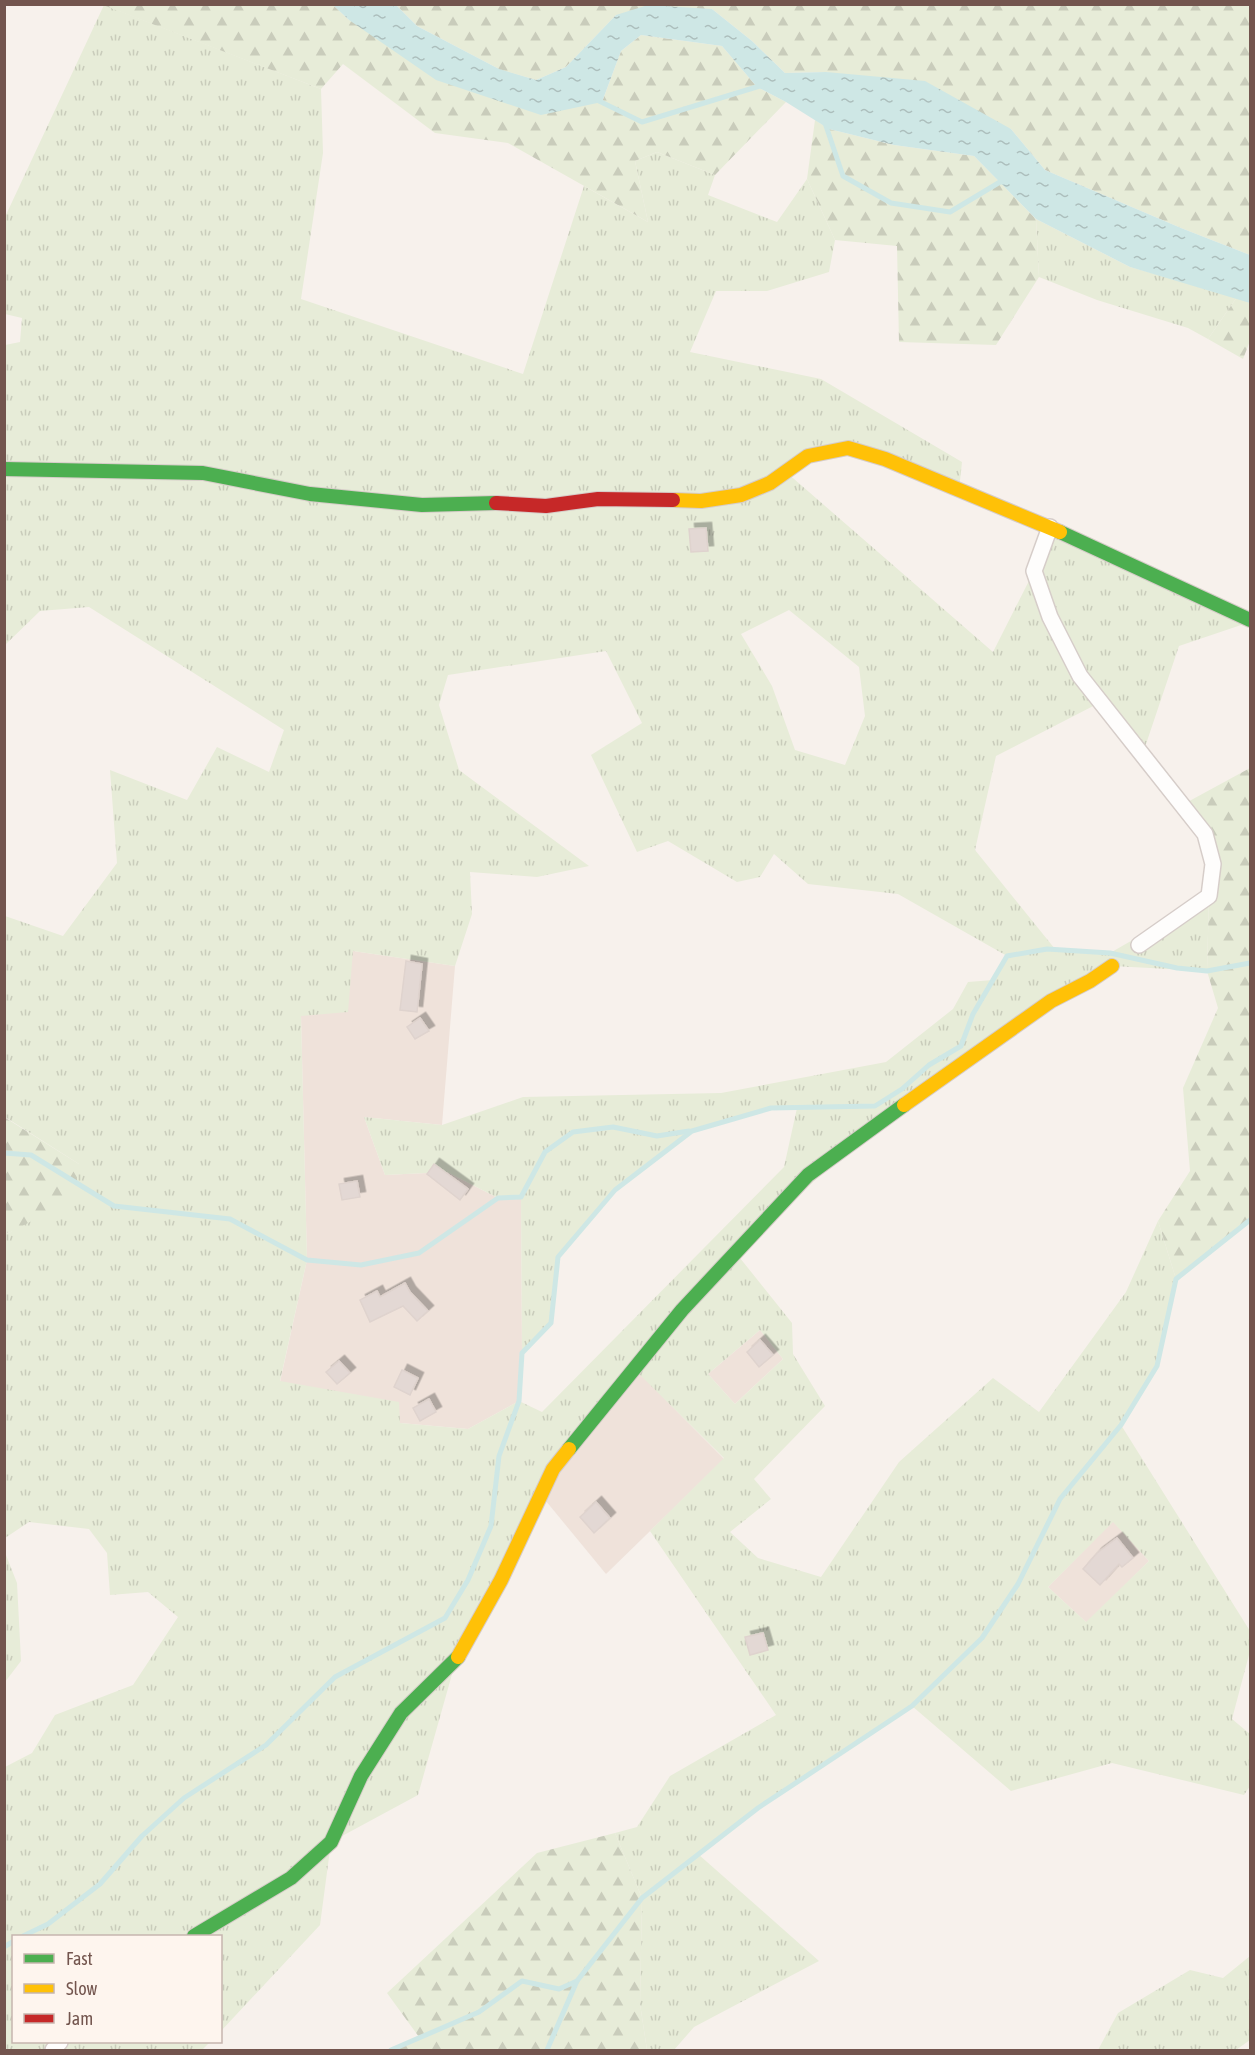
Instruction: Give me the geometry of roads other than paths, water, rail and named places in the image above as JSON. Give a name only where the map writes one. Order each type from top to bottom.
[{"type":"street","points":[[4,470],[203,473],[310,494],[411,504],[497,503],[546,506],[598,499],[700,501],[741,495],[770,483],[808,456],[848,448],[885,459],[1050,527],[1251,620]]},
{"type":"street","points":[[1050,527],[1034,571],[1050,617],[1080,676],[1206,834],[1213,864],[1209,896],[1139,945]]},
{"type":"street","points":[[196,1935],[291,1878],[331,1842],[361,1776],[401,1713],[456,1660],[501,1580],[553,1468],[682,1310],[808,1175],[1042,1007],[1090,981],[1112,966]]},
{"type":"water","points":[[333,5],[396,5],[417,26],[499,69],[536,80],[566,67],[616,15],[648,5],[712,9],[752,41],[785,73],[826,72],[925,81],[1011,129],[1045,170],[1250,255],[1250,303],[1130,267],[1036,219],[974,156],[894,145],[829,129],[757,87],[722,46],[641,35],[621,51],[602,102],[541,115],[436,80],[349,20]]},
{"type":"waterway","points":[[597,100],[642,122],[763,85]]},
{"type":"waterway","points":[[825,123],[843,176],[891,203],[950,212],[1000,182],[1005,182]]},
{"type":"waterway","points":[[25,1935],[48,1924],[100,1884],[142,1836],[184,1798],[266,1745],[335,1677],[445,1618],[468,1580],[491,1526],[499,1456],[519,1401],[522,1353],[551,1323],[558,1257],[615,1190],[692,1131],[771,1108],[875,1106],[902,1089],[929,1065],[961,1046],[973,1014],[1007,956],[1047,949],[1110,953],[1177,968],[1207,971],[1250,963]]},
{"type":"waterway","points":[[4,1153],[31,1155],[114,1206],[230,1219],[307,1260],[361,1265],[419,1253],[498,1198],[521,1197],[545,1152],[573,1132],[613,1127],[657,1136],[689,1131]]},
{"type":"waterway","points":[[391,2050],[479,2012],[522,1981],[559,1989],[577,1981],[642,1898],[758,1808],[912,1706],[982,1638],[1018,1584],[1060,1499],[1121,1425],[1157,1366],[1176,1279],[1250,1220]]},
{"type":"waterway","points":[[4,1947],[12,1942]]},
{"type":"waterway","points":[[547,2050],[577,1981]]}]
